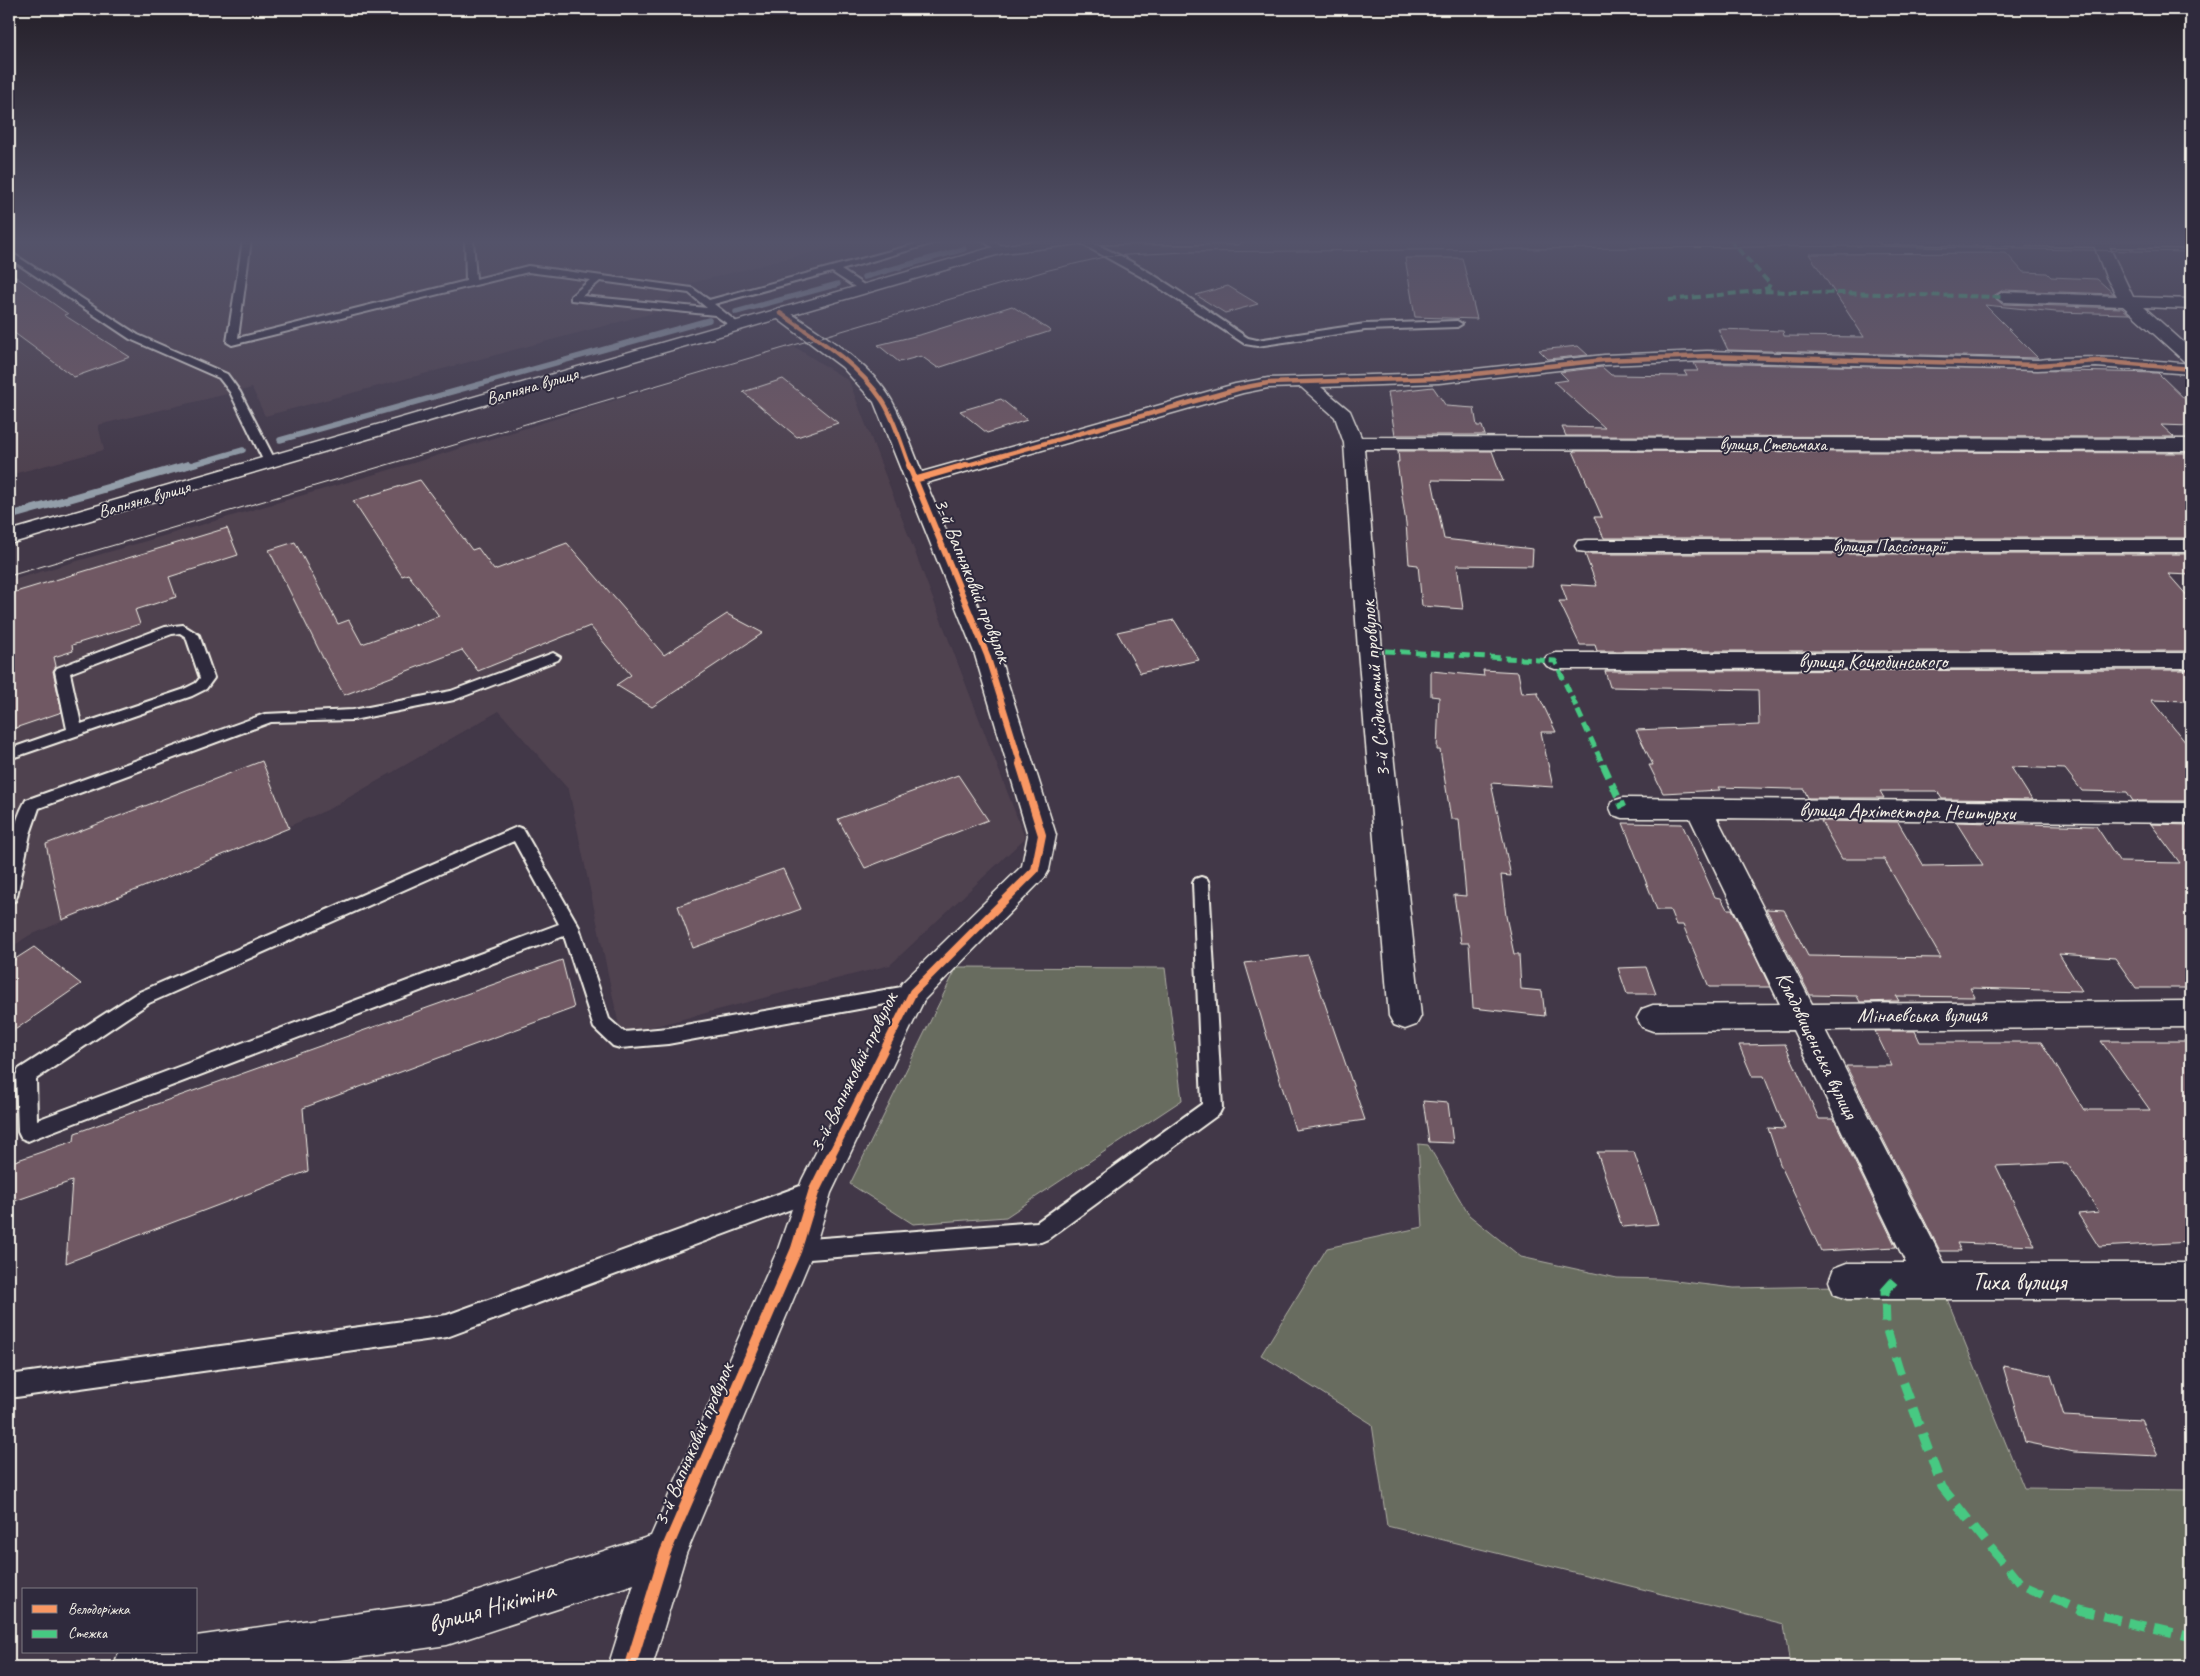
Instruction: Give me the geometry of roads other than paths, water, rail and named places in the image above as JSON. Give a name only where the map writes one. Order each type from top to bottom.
[{"type":"street","name":"Вапняна вулиця","points":[[9,538],[762,318]]},
{"type":"street","name":"3-й Вапняковий провулок","points":[[665,1553],[796,1250],[814,1191],[913,992],[1035,870],[1042,835],[987,655],[883,401],[869,382],[831,350],[787,318]]},
{"type":"street","points":[[2146,318],[2191,358]]},
{"type":"street","points":[[914,480],[1240,388],[1268,383],[1439,378],[1604,360],[1707,356],[2038,365],[2070,360],[2094,360],[2191,368]]},
{"type":"street","name":"3-й Східчастий провулок","points":[[1304,382],[1343,415],[1354,443],[1370,650],[1405,1016]]},
{"type":"street","name":"вулиця Стельмаха","points":[[1354,443],[2191,445]]},
{"type":"street","name":"вулиця Пассіонарії","points":[[1586,546],[2191,546]]},
{"type":"street","name":"вулиця Коцюбинського","points":[[1555,661],[2191,661]]},
{"type":"street","name":"вулиця Архітектора Нештурхи","points":[[1623,808],[2191,813]]},
{"type":"street","name":"Кладовищенська вулиця","points":[[1699,809],[1934,1281]]},
{"type":"street","name":"Мінаєвська вулиця","points":[[1653,1018],[1802,1015],[2191,1014]]},
{"type":"street","name":"Тиха вулиця","points":[[1847,1281],[2191,1281]]},
{"type":"street","points":[[630,1667],[665,1553]]},
{"type":"street","name":"вулиця Нікітіна","points":[[135,1667],[448,1623],[665,1553]]},
{"type":"lane","points":[[106,318],[134,337],[223,376],[235,392],[270,462]]},
{"type":"lane","points":[[235,318],[232,342],[327,318]]},
{"type":"lane","points":[[726,318],[735,326]]},
{"type":"lane","points":[[1210,318],[1245,341],[1257,342],[1366,327],[1457,324]]},
{"type":"lane","points":[[9,754],[75,732],[187,694],[202,686],[207,678],[192,635],[183,629],[170,630],[62,671],[75,732]]},
{"type":"lane","points":[[9,896],[22,834],[32,804],[270,717],[353,715],[454,695],[553,657]]},
{"type":"lane","points":[[570,927],[28,1132],[26,1075],[143,998],[516,833],[570,927],[601,1023],[620,1040],[668,1036],[913,992]]},
{"type":"lane","points":[[796,1250],[1041,1232],[1212,1108],[1201,883]]},
{"type":"lane","points":[[9,1387],[447,1326],[814,1191]]},
{"type":"waterway","points":[[280,440],[709,320]]},
{"type":"waterway","points":[[184,467],[243,450]]},
{"type":"waterway","points":[[9,516],[188,465]]},
{"type":"tram line","points":[[9,576],[885,318]]}]
